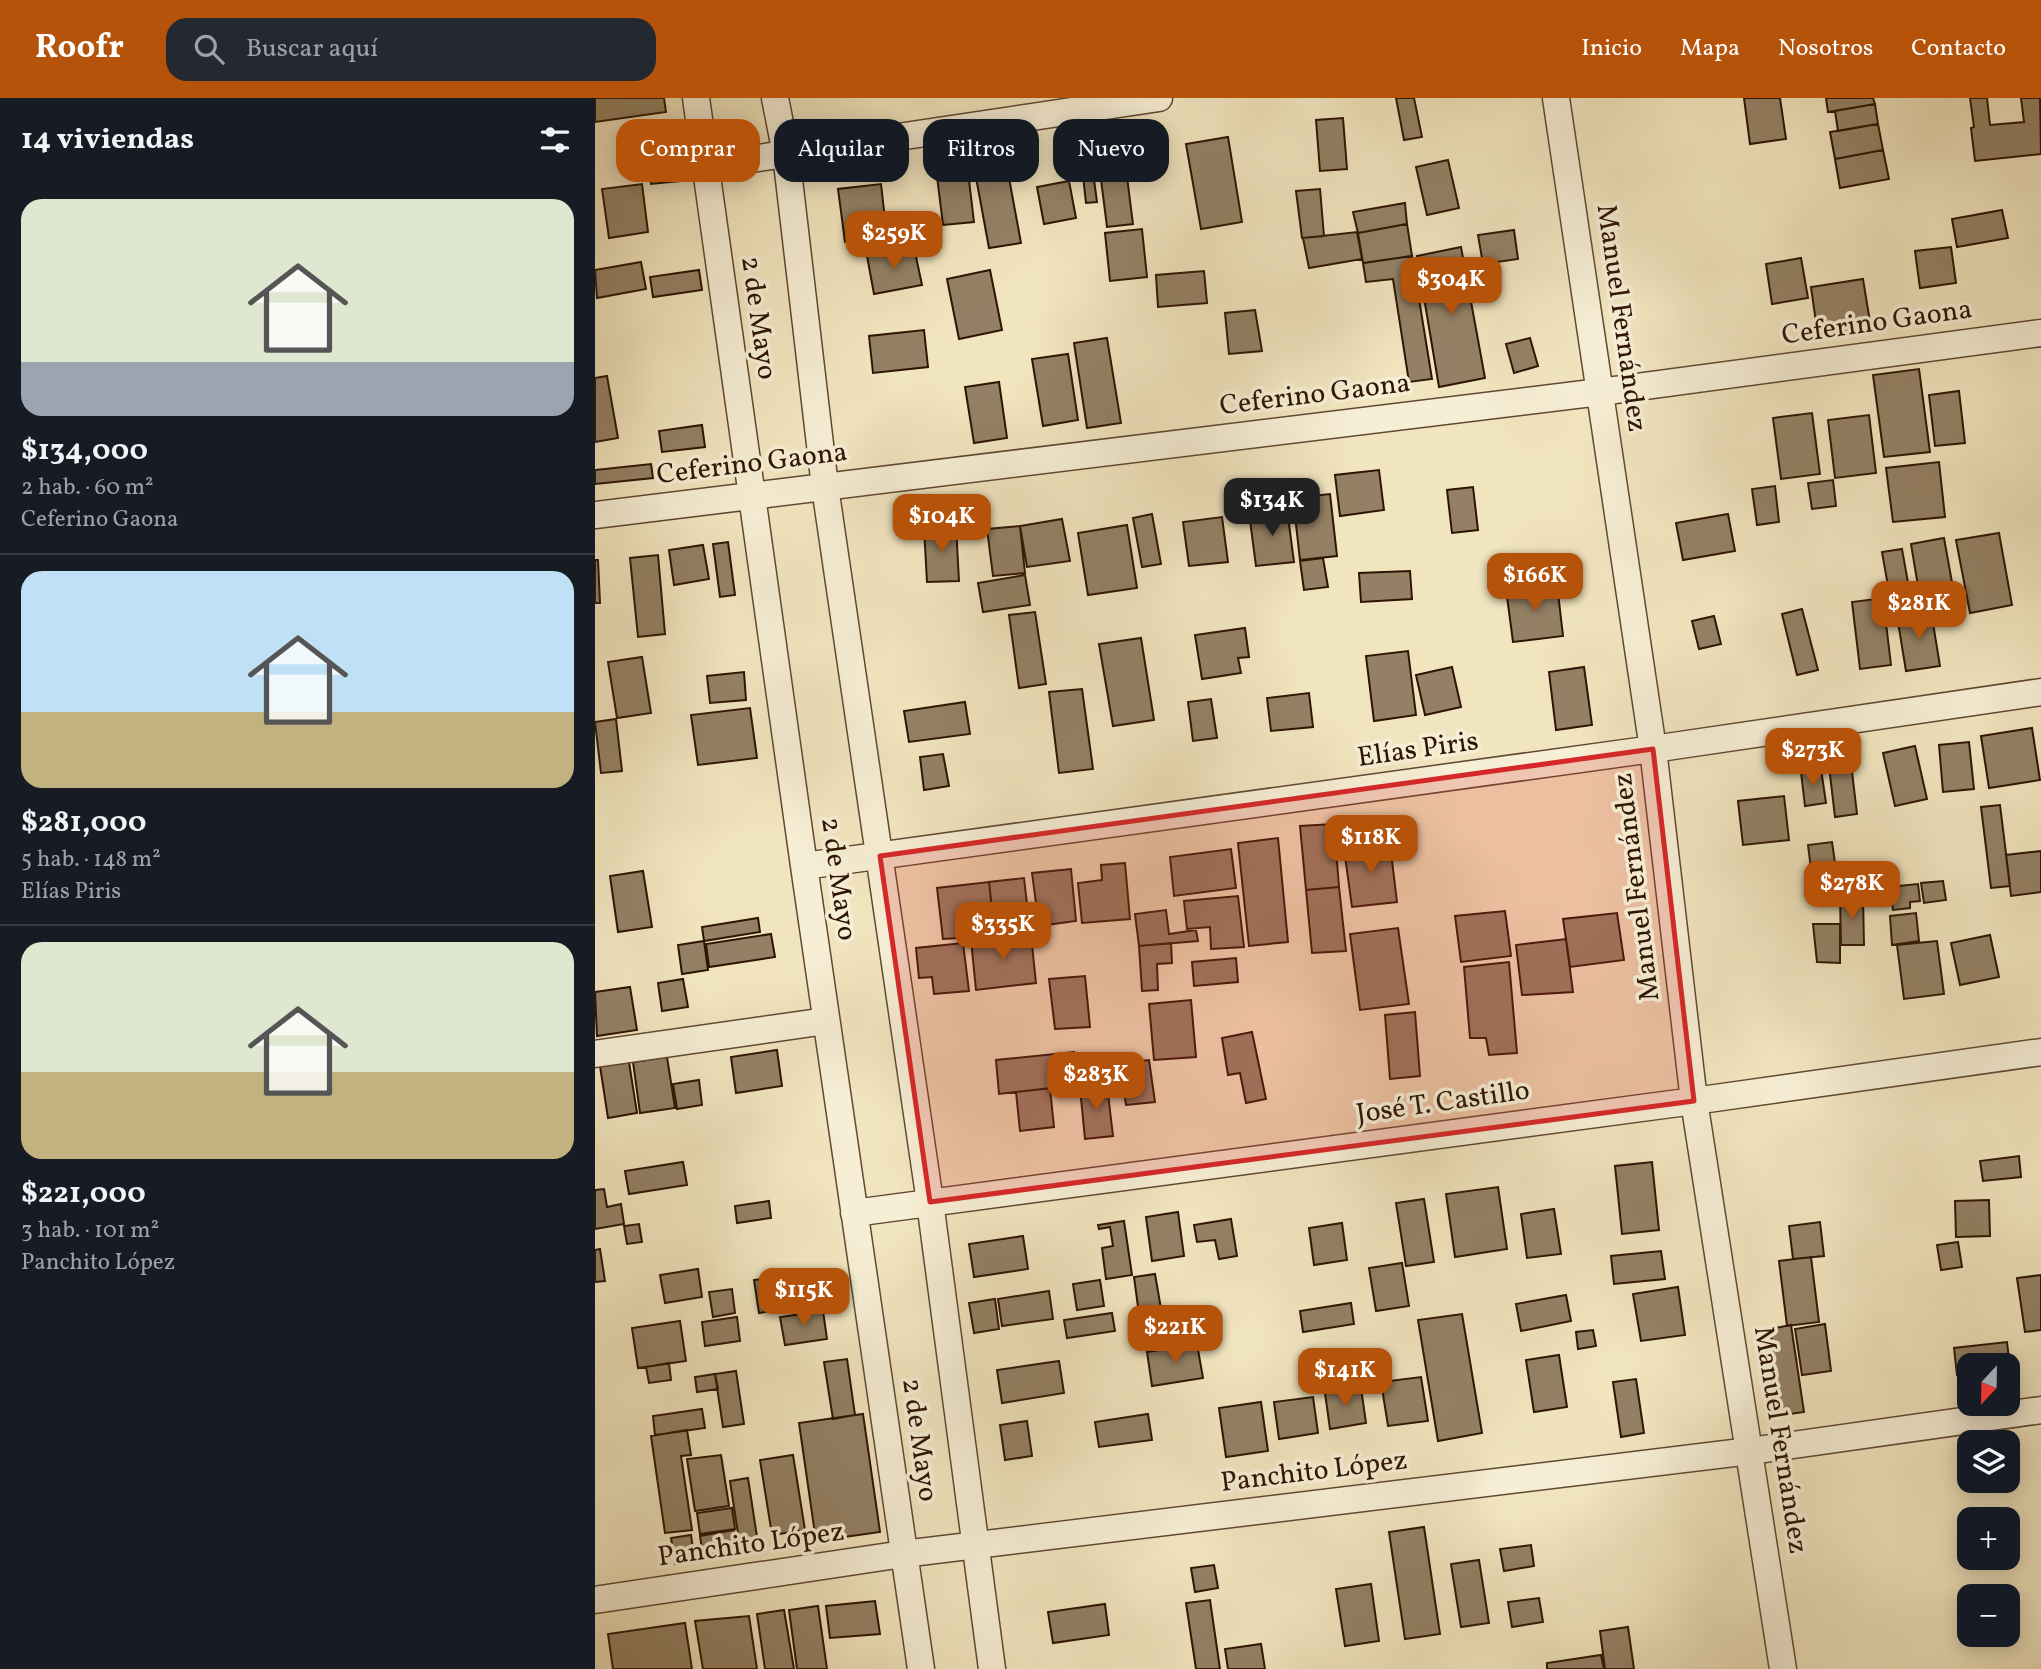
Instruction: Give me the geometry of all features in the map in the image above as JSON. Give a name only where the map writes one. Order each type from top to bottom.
[{"type":"street","name":"2 de Mayo","points":[[696,98],[699,119]]},
{"type":"street","name":"2 de Mayo","points":[[775,98],[779,119]]},
{"type":"street","points":[[909,136],[1159,98]]},
{"type":"street","name":"Manuel Fernández","points":[[1556,98],[1653,749],[1695,1101],[1783,1669]]},
{"type":"street","name":"2 de Mayo","points":[[707,182],[853,1213],[921,1669]]},
{"type":"street","name":"2 de Mayo","points":[[789,182],[825,487],[930,1202],[992,1669]]},
{"type":"street","name":"Ceferino Gaona","points":[[595,515],[1600,392],[2041,333]]},
{"type":"street","name":"Elías Piris","points":[[804,866],[1653,749],[2041,692]]},
{"type":"street","points":[[595,1054],[826,1021]]},
{"type":"street","name":"José T. Castillo","points":[[853,1213],[2041,1052]]},
{"type":"street","name":"Panchito López","points":[[595,1600],[903,1554],[1750,1451],[2041,1410]]},
{"type":"highlighted area","points":[[1653,749],[1694,1101],[930,1202],[880,856]]},
{"type":"building","points":[[595,98],[664,98],[666,112],[595,122]]},
{"type":"building","points":[[1396,98],[1414,98],[1422,137],[1404,140]]},
{"type":"building","points":[[1744,98],[1780,98],[1786,139],[1750,144]]},
{"type":"building","points":[[1826,98],[1873,98],[1875,104],[1828,112]]},
{"type":"building","points":[[1970,98],[1987,98],[1990,125],[2024,122],[2021,98],[2040,98],[2041,154],[1975,161]]},
{"type":"building","points":[[1875,104],[1878,124],[1838,131],[1835,111]]},
{"type":"building","points":[[1343,118],[1347,169],[1320,171],[1316,120]]},
{"type":"building","points":[[1878,124],[1883,150],[1835,159],[1830,132]]},
{"type":"building","points":[[1228,137],[1242,222],[1201,229],[1186,144]]},
{"type":"building","points":[[1883,150],[1889,179],[1840,188],[1835,159]]},
{"type":"building","points":[[1448,160],[1459,208],[1427,215],[1416,167]]},
{"type":"building","points":[[938,182],[969,182],[974,222],[943,225]]},
{"type":"building","points":[[977,182],[1010,182],[1021,243],[989,248]]},
{"type":"building","points":[[1069,182],[1076,218],[1044,224],[1037,187]]},
{"type":"building","points":[[1084,182],[1094,182],[1097,202],[1086,203]]},
{"type":"building","points":[[1101,182],[1128,182],[1133,224],[1107,227]]},
{"type":"building","points":[[642,184],[648,232],[609,238],[602,189]]},
{"type":"building","points":[[881,184],[887,237],[845,242],[838,189]]},
{"type":"building","points":[[1320,189],[1324,236],[1302,238],[1296,191]]},
{"type":"building","points":[[1405,203],[1407,224],[1358,233],[1353,212]]},
{"type":"building","points":[[2002,210],[2008,238],[1957,247],[1952,219]]},
{"type":"building","points":[[1407,224],[1412,256],[1363,263],[1358,233]]},
{"type":"building","points":[[1142,229],[1147,277],[1110,281],[1105,233]]},
{"type":"building","points":[[1514,230],[1518,259],[1483,264],[1478,235]]},
{"type":"building","points":[[1357,232],[1362,259],[1309,268],[1303,238]]},
{"type":"building","points":[[914,247],[922,285],[874,294],[867,256]]},
{"type":"building","points":[[1461,247],[1485,378],[1439,387],[1417,256]]},
{"type":"building","points":[[1951,247],[1956,283],[1920,288],[1915,251]]},
{"type":"building","points":[[1412,256],[1432,379],[1409,382],[1393,279],[1366,282],[1363,263]]},
{"type":"building","points":[[1801,258],[1808,298],[1772,304],[1766,264]]},
{"type":"building","points":[[641,262],[646,289],[597,298],[595,270]]},
{"type":"building","points":[[699,270],[702,290],[653,297],[650,277]]},
{"type":"building","points":[[990,270],[1002,330],[959,339],[947,279]]},
{"type":"building","points":[[1204,271],[1207,303],[1158,307],[1156,275]]},
{"type":"building","points":[[1863,279],[1871,328],[1818,337],[1811,287]]},
{"type":"building","points":[[1255,310],[1262,351],[1229,354],[1225,313]]},
{"type":"building","points":[[924,330],[928,367],[873,373],[869,336]]},
{"type":"building","points":[[1107,338],[1121,423],[1087,428],[1074,343]]},
{"type":"building","points":[[1530,338],[1538,366],[1514,373],[1506,344]]},
{"type":"building","points":[[1068,354],[1078,420],[1043,426],[1032,359]]},
{"type":"building","points":[[1919,369],[1930,452],[1884,457],[1873,375]]},
{"type":"building","points":[[607,376],[618,438],[595,442],[595,378]]},
{"type":"building","points":[[999,382],[1007,438],[974,443],[965,387]]},
{"type":"building","points":[[1959,391],[1965,443],[1935,446],[1929,395]]},
{"type":"building","points":[[1812,413],[1820,474],[1781,479],[1773,418]]},
{"type":"building","points":[[1869,415],[1876,473],[1835,478],[1828,420]]},
{"type":"building","points":[[702,425],[705,447],[662,452],[659,431]]},
{"type":"building","points":[[1939,462],[1945,517],[1893,522],[1886,468]]},
{"type":"building","points":[[651,464],[653,478],[595,484],[595,470]]},
{"type":"building","points":[[1379,470],[1384,510],[1340,516],[1335,475]]},
{"type":"building","points":[[1833,480],[1836,506],[1812,509],[1808,483]]},
{"type":"building","points":[[1775,486],[1779,522],[1757,525],[1752,489]]},
{"type":"building","points":[[1473,487],[1478,530],[1452,533],[1447,490]]},
{"type":"building","points":[[1330,494],[1337,556],[1300,560],[1293,498]]},
{"type":"building","points":[[1287,509],[1294,562],[1256,566],[1249,513]]},
{"type":"building","points":[[1152,514],[1161,564],[1142,567],[1133,518]]},
{"type":"building","points":[[1728,514],[1735,551],[1683,560],[1676,523]]},
{"type":"building","points":[[1222,517],[1228,562],[1189,566],[1183,522]]},
{"type":"building","points":[[1062,519],[1070,561],[1027,567],[1020,526]]},
{"type":"building","points":[[1127,525],[1137,588],[1088,595],[1078,533]]},
{"type":"building","points":[[956,526],[959,581],[927,582],[924,528]]},
{"type":"building","points":[[1020,526],[1025,573],[993,576],[987,529]]},
{"type":"building","points":[[1999,533],[2012,605],[1970,613],[1956,540]]},
{"type":"building","points":[[1944,538],[1955,599],[1921,604],[1911,544]]},
{"type":"building","points":[[728,542],[735,595],[720,597],[713,544]]},
{"type":"building","points":[[703,545],[709,579],[674,585],[669,550]]},
{"type":"building","points":[[1902,549],[1910,594],[1890,597],[1882,552]]},
{"type":"building","points":[[658,555],[665,634],[638,637],[630,558]]},
{"type":"building","points":[[1323,558],[1328,587],[1304,590],[1300,561]]},
{"type":"building","points":[[595,560],[598,560],[600,603],[595,603]]},
{"type":"building","points":[[1410,571],[1412,599],[1361,602],[1359,573]]},
{"type":"building","points":[[1025,575],[1030,605],[983,612],[978,583]]},
{"type":"building","points":[[1557,584],[1563,636],[1513,642],[1506,589]]},
{"type":"building","points":[[1883,598],[1891,665],[1860,669],[1852,602]]},
{"type":"building","points":[[1802,609],[1818,670],[1797,675],[1782,614]]},
{"type":"building","points":[[1931,611],[1940,666],[1906,671],[1897,616]]},
{"type":"building","points":[[1035,612],[1046,684],[1019,688],[1009,615]]},
{"type":"building","points":[[1714,616],[1721,644],[1699,649],[1692,621]]},
{"type":"building","points":[[1245,628],[1249,657],[1238,658],[1241,673],[1202,679],[1195,635]]},
{"type":"building","points":[[1141,638],[1154,720],[1113,726],[1099,644]]},
{"type":"building","points":[[1408,651],[1416,715],[1374,721],[1366,656]]},
{"type":"building","points":[[642,657],[651,713],[617,718],[608,662]]},
{"type":"building","points":[[1452,667],[1461,707],[1425,715],[1416,675]]},
{"type":"building","points":[[1584,667],[1592,725],[1556,730],[1549,672]]},
{"type":"building","points":[[744,672],[746,700],[710,703],[707,676]]},
{"type":"building","points":[[1082,689],[1093,769],[1059,773],[1049,692]]},
{"type":"building","points":[[1309,693],[1313,727],[1271,731],[1267,698]]},
{"type":"building","points":[[1211,699],[1217,738],[1193,741],[1188,702]]},
{"type":"building","points":[[965,702],[970,734],[909,742],[904,711]]},
{"type":"building","points":[[750,708],[757,758],[698,765],[691,715]]},
{"type":"building","points":[[616,719],[622,771],[601,773],[595,722]]},
{"type":"building","points":[[2032,728],[2040,780],[1989,788],[1981,736]]},
{"type":"building","points":[[1969,742],[1974,789],[1943,792],[1939,745]]},
{"type":"building","points":[[1915,746],[1927,799],[1895,806],[1883,753]]},
{"type":"building","points":[[943,754],[949,786],[924,790],[920,757]]},
{"type":"building","points":[[1851,763],[1857,814],[1835,817],[1829,766]]},
{"type":"building","points":[[1821,769],[1826,803],[1805,806],[1801,772]]},
{"type":"building","points":[[1784,796],[1789,840],[1743,845],[1738,801]]},
{"type":"building","points":[[2000,805],[2010,886],[1991,888],[1981,807]]},
{"type":"building","points":[[1334,824],[1339,887],[1306,890],[1300,826]]},
{"type":"building","points":[[1278,838],[1288,942],[1249,946],[1238,843]]},
{"type":"building","points":[[1832,842],[1840,898],[1815,901],[1808,845]]},
{"type":"building","points":[[1390,844],[1397,902],[1352,907],[1344,849]]},
{"type":"building","points":[[1231,849],[1236,888],[1174,896],[1170,857]]},
{"type":"building","points":[[2041,851],[2041,892],[2011,896],[2006,855]]},
{"type":"building","points":[[1125,863],[1130,919],[1082,923],[1078,883],[1102,880],[1101,865]]},
{"type":"building","points":[[1071,869],[1076,921],[1039,926],[1032,873]]},
{"type":"building","points":[[643,871],[652,927],[618,932],[610,876]]},
{"type":"building","points":[[1024,878],[1030,931],[995,936],[989,882]]},
{"type":"building","points":[[1943,881],[1946,900],[1924,903],[1921,883]]},
{"type":"building","points":[[989,882],[995,936],[943,939],[937,888]]},
{"type":"building","points":[[1918,884],[1920,901],[1910,902],[1910,908],[1893,910],[1889,887]]},
{"type":"building","points":[[1339,887],[1346,951],[1312,953],[1306,890]]},
{"type":"building","points":[[1238,896],[1244,947],[1211,949],[1210,927],[1187,929],[1184,901]]},
{"type":"building","points":[[1863,897],[1864,945],[1841,945],[1840,898]]},
{"type":"building","points":[[1166,910],[1169,934],[1196,930],[1198,941],[1139,946],[1135,914]]},
{"type":"building","points":[[1505,911],[1511,956],[1461,962],[1455,916]]},
{"type":"building","points":[[1617,913],[1624,960],[1570,967],[1563,919]]},
{"type":"building","points":[[1916,913],[1919,941],[1892,945],[1890,916]]},
{"type":"building","points":[[758,918],[760,932],[704,941],[702,927]]},
{"type":"building","points":[[1813,924],[1840,924],[1840,963],[1817,962]]},
{"type":"building","points":[[1398,928],[1409,1004],[1360,1010],[1350,934]]},
{"type":"building","points":[[771,934],[775,957],[709,967],[706,944]]},
{"type":"building","points":[[1031,935],[1036,983],[976,990],[971,940]]},
{"type":"building","points":[[1990,935],[1999,977],[1960,985],[1951,943]]},
{"type":"building","points":[[1566,939],[1573,992],[1522,995],[1516,945]]},
{"type":"building","points":[[704,941],[708,970],[682,974],[678,945]]},
{"type":"building","points":[[1937,941],[1944,994],[1904,999],[1897,945]]},
{"type":"building","points":[[963,943],[969,991],[934,994],[932,977],[919,978],[916,948]]},
{"type":"building","points":[[1171,943],[1172,963],[1157,964],[1158,990],[1142,991],[1139,946]]},
{"type":"building","points":[[1236,958],[1238,982],[1194,986],[1192,962]]},
{"type":"building","points":[[1509,962],[1517,1053],[1489,1055],[1486,1038],[1470,1038],[1464,967]]},
{"type":"building","points":[[1085,976],[1090,1027],[1055,1029],[1049,979]]},
{"type":"building","points":[[683,979],[688,1007],[662,1011],[658,983]]},
{"type":"building","points":[[630,987],[637,1030],[597,1036],[595,992]]},
{"type":"building","points":[[1191,1000],[1196,1057],[1154,1060],[1149,1004]]},
{"type":"building","points":[[1415,1012],[1420,1076],[1390,1079],[1385,1015]]},
{"type":"building","points":[[1252,1032],[1266,1099],[1246,1103],[1240,1073],[1228,1075],[1222,1038]]},
{"type":"building","points":[[777,1050],[782,1086],[736,1093],[731,1057]]},
{"type":"building","points":[[1074,1052],[1078,1085],[999,1094],[996,1060]]},
{"type":"building","points":[[667,1057],[675,1108],[640,1113],[633,1062]]},
{"type":"building","points":[[1149,1060],[1155,1102],[1126,1105],[1120,1063]]},
{"type":"building","points":[[629,1062],[637,1113],[608,1118],[600,1066]]},
{"type":"building","points":[[699,1080],[702,1105],[677,1109],[673,1084]]},
{"type":"building","points":[[1107,1085],[1113,1136],[1085,1139],[1080,1088]]},
{"type":"building","points":[[1050,1088],[1054,1127],[1020,1131],[1016,1092]]},
{"type":"building","points":[[2019,1156],[2021,1177],[1983,1181],[1980,1161]]},
{"type":"building","points":[[683,1162],[687,1185],[629,1194],[625,1171]]},
{"type":"building","points":[[1652,1162],[1659,1230],[1622,1234],[1615,1166]]},
{"type":"building","points":[[1498,1187],[1507,1249],[1455,1257],[1446,1194]]},
{"type":"building","points":[[604,1189],[607,1207],[621,1204],[624,1224],[595,1229],[595,1190]]},
{"type":"building","points":[[1424,1199],[1434,1262],[1406,1266],[1396,1203]]},
{"type":"building","points":[[1989,1200],[1990,1236],[1956,1237],[1955,1201]]},
{"type":"building","points":[[769,1201],[771,1218],[737,1223],[735,1206]]},
{"type":"building","points":[[1554,1209],[1561,1254],[1527,1258],[1521,1214]]},
{"type":"building","points":[[1178,1212],[1184,1256],[1152,1261],[1146,1217]]},
{"type":"building","points":[[1231,1219],[1237,1256],[1219,1259],[1215,1240],[1197,1242],[1194,1225]]},
{"type":"building","points":[[1124,1221],[1132,1275],[1106,1279],[1102,1248],[1113,1246],[1110,1227],[1099,1229],[1098,1225]]},
{"type":"building","points":[[1820,1222],[1824,1256],[1793,1259],[1789,1226]]},
{"type":"building","points":[[1342,1223],[1347,1260],[1314,1265],[1309,1228]]},
{"type":"building","points":[[639,1224],[642,1242],[627,1244],[624,1226]]},
{"type":"building","points":[[1023,1236],[1028,1269],[974,1277],[969,1244]]},
{"type":"building","points":[[1958,1242],[1962,1267],[1941,1270],[1937,1245]]},
{"type":"building","points":[[600,1249],[605,1281],[595,1282],[595,1250]]},
{"type":"building","points":[[1661,1251],[1665,1279],[1614,1284],[1611,1256]]},
{"type":"building","points":[[1811,1257],[1819,1322],[1787,1326],[1779,1261]]},
{"type":"building","points":[[1402,1263],[1409,1306],[1376,1311],[1369,1268]]},
{"type":"building","points":[[698,1269],[702,1297],[665,1303],[660,1275]]},
{"type":"building","points":[[805,1273],[810,1305],[759,1313],[754,1280]]},
{"type":"building","points":[[1155,1274],[1164,1326],[1141,1329],[1134,1277]]},
{"type":"building","points":[[2041,1275],[2041,1330],[2025,1332],[2017,1278]]},
{"type":"building","points":[[1100,1280],[1104,1306],[1077,1310],[1073,1284]]},
{"type":"building","points":[[1678,1287],[1685,1335],[1641,1341],[1633,1294]]},
{"type":"building","points":[[732,1289],[735,1313],[713,1317],[709,1292]]},
{"type":"building","points":[[1049,1291],[1053,1319],[1002,1326],[998,1299]]},
{"type":"building","points":[[1566,1295],[1571,1321],[1521,1331],[1516,1304]]},
{"type":"building","points":[[995,1299],[999,1329],[974,1333],[969,1303]]},
{"type":"building","points":[[1351,1303],[1354,1324],[1303,1332],[1300,1311]]},
{"type":"building","points":[[823,1311],[827,1339],[785,1345],[780,1317]]},
{"type":"building","points":[[1112,1313],[1115,1331],[1067,1338],[1064,1320]]},
{"type":"building","points":[[1462,1314],[1482,1433],[1438,1441],[1418,1320]]},
{"type":"building","points":[[737,1317],[740,1341],[705,1346],[702,1322]]},
{"type":"building","points":[[680,1321],[686,1361],[638,1368],[632,1328]]},
{"type":"building","points":[[1825,1324],[1831,1371],[1802,1375],[1795,1329]]},
{"type":"building","points":[[1791,1325],[1804,1412],[1777,1416],[1768,1409],[1762,1362],[1774,1360],[1770,1329]]},
{"type":"building","points":[[1593,1330],[1596,1346],[1578,1349],[1576,1332]]},
{"type":"building","points":[[2007,1342],[2008,1353],[1957,1353],[1957,1375],[1954,1348]]},
{"type":"building","points":[[1197,1344],[1203,1378],[1152,1386],[1147,1352]]},
{"type":"building","points":[[1559,1355],[1567,1407],[1534,1412],[1526,1360]]},
{"type":"building","points":[[847,1359],[855,1415],[833,1419],[824,1362]]},
{"type":"building","points":[[1059,1361],[1064,1393],[1002,1403],[997,1370]]},
{"type":"building","points":[[669,1363],[671,1380],[649,1383],[646,1367]]},
{"type":"building","points":[[736,1371],[744,1424],[723,1427],[715,1374]]},
{"type":"building","points":[[715,1374],[718,1389],[697,1392],[695,1377]]},
{"type":"building","points":[[1421,1377],[1428,1421],[1388,1426],[1381,1382]]},
{"type":"building","points":[[1636,1379],[1644,1433],[1621,1437],[1613,1382]]},
{"type":"building","points":[[1361,1388],[1366,1423],[1330,1429],[1325,1393]]},
{"type":"building","points":[[1313,1397],[1318,1433],[1279,1439],[1274,1402]]},
{"type":"building","points":[[1261,1402],[1268,1451],[1226,1457],[1219,1408]]},
{"type":"building","points":[[702,1409],[705,1428],[655,1435],[653,1416]]},
{"type":"building","points":[[863,1414],[880,1532],[816,1541],[799,1423]]},
{"type":"building","points":[[1148,1414],[1152,1440],[1099,1447],[1095,1422]]},
{"type":"building","points":[[1027,1421],[1032,1456],[1005,1460],[1000,1425]]},
{"type":"building","points":[[687,1430],[691,1455],[681,1456],[692,1530],[665,1533],[651,1436]]},
{"type":"building","points":[[721,1455],[729,1506],[695,1511],[687,1459]]},
{"type":"building","points":[[793,1455],[805,1530],[772,1535],[760,1460]]},
{"type":"building","points":[[748,1478],[757,1537],[739,1540],[730,1481]]},
{"type":"building","points":[[732,1508],[735,1529],[700,1534],[697,1513]]},
{"type":"building","points":[[1424,1527],[1440,1634],[1405,1639],[1389,1532]]},
{"type":"building","points":[[734,1530],[738,1551],[703,1556],[700,1536]]},
{"type":"building","points":[[691,1535],[695,1562],[675,1564],[671,1538]]},
{"type":"building","points":[[1531,1545],[1534,1566],[1504,1571],[1500,1549]]},
{"type":"building","points":[[1479,1560],[1489,1623],[1461,1627],[1451,1564]]},
{"type":"building","points":[[1214,1565],[1218,1588],[1195,1592],[1191,1568]]},
{"type":"building","points":[[1371,1584],[1379,1641],[1345,1646],[1336,1589]]},
{"type":"building","points":[[1539,1598],[1543,1622],[1512,1627],[1508,1602]]},
{"type":"building","points":[[1210,1600],[1220,1669],[1196,1669],[1186,1603]]},
{"type":"building","points":[[875,1601],[880,1634],[830,1638],[826,1606]]},
{"type":"building","points":[[1105,1604],[1109,1635],[1053,1643],[1048,1612]]},
{"type":"building","points":[[818,1606],[827,1669],[797,1669],[789,1610]]},
{"type":"building","points":[[784,1610],[794,1669],[765,1669],[757,1614]]},
{"type":"building","points":[[749,1616],[757,1669],[703,1669],[695,1621]]},
{"type":"building","points":[[685,1623],[692,1669],[613,1669],[608,1634]]},
{"type":"building","points":[[1628,1627],[1634,1669],[1605,1669],[1600,1631]]},
{"type":"building","points":[[1261,1644],[1265,1669],[1228,1669],[1225,1649]]},
{"type":"building","points":[[1601,1655],[1604,1669],[1547,1669],[1547,1663]]}]
